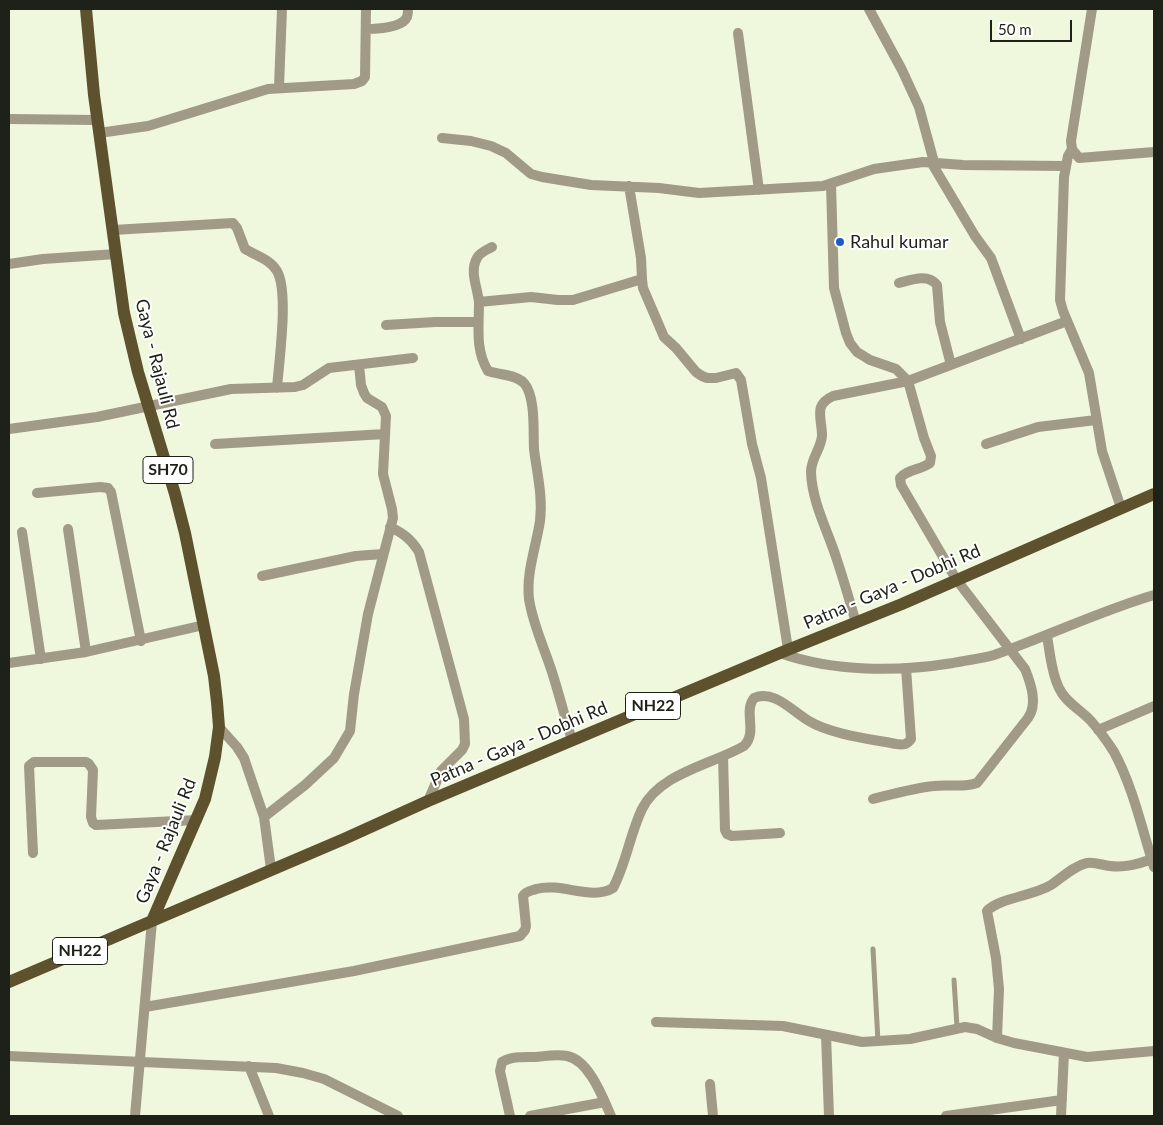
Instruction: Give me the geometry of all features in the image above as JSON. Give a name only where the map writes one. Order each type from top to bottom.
[{"type":"main road","name":"Gaya - Rajauli Rd","points":[[86,9],[97,120],[129,336],[175,494],[214,676],[219,727],[211,777],[197,820],[152,921]]},
{"type":"main road","name":"Patna - Gaya - Dobhi Rd","points":[[9,982],[344,839],[428,801],[784,651],[856,623],[1154,494]]},
{"type":"street","points":[[279,87],[282,9]]},
{"type":"street","points":[[99,133],[148,126],[244,95],[279,87],[341,86],[362,81],[365,77],[366,9]]},
{"type":"street","points":[[366,29],[380,29],[403,22],[407,17],[408,9]]},
{"type":"street","points":[[869,9],[902,70],[919,107],[932,162],[975,236],[991,258],[1021,339]]},
{"type":"street","points":[[1092,9],[1071,141],[1072,150],[1065,166],[1059,288],[1060,300],[1067,322],[1089,373],[1096,420],[1107,469],[1121,508]]},
{"type":"street","points":[[738,33],[759,190]]},
{"type":"street","points":[[9,119],[97,120]]},
{"type":"street","points":[[442,138],[471,141],[491,146],[506,153],[531,174],[542,177],[591,185],[629,186],[699,193],[813,187],[831,184],[888,166],[932,162],[963,165],[1065,166]]},
{"type":"street","points":[[1072,150],[1079,158],[1154,152]]},
{"type":"street","points":[[831,184],[834,288],[846,333],[850,343],[857,352],[870,360],[896,369],[908,381],[930,456],[930,463],[925,467],[903,475],[900,478],[901,485],[956,580],[1025,669],[1030,680],[1033,704],[1032,713],[977,783],[963,786],[923,788],[874,800]]},
{"type":"street","points":[[629,186],[641,258],[642,279],[647,297],[664,337],[696,372],[708,378],[736,373],[741,380],[752,444],[761,478],[784,651],[801,659],[882,669],[929,666],[976,659],[992,656],[1047,636],[1129,602],[1154,595]]},
{"type":"street","points":[[113,230],[233,222],[238,228],[244,249],[266,260],[276,270],[280,278],[283,304],[277,388]]},
{"type":"street","points":[[492,247],[478,256],[474,264],[474,279],[479,302],[480,351],[488,371],[517,378],[529,392],[541,505],[540,521],[529,580],[530,601],[536,628],[552,672],[572,740]]},
{"type":"street","points":[[9,264],[44,259],[116,254]]},
{"type":"street","points":[[899,283],[924,278],[937,284],[940,322],[951,365]]},
{"type":"street","points":[[479,302],[531,297],[572,300],[642,279]]},
{"type":"street","points":[[386,325],[478,322]]},
{"type":"street","points":[[856,623],[837,560],[817,505],[811,474],[812,463],[822,438],[820,409],[826,400],[833,396],[908,381],[1067,322]]},
{"type":"street","points":[[9,429],[97,417],[231,389],[277,388],[303,385],[329,368],[414,358]]},
{"type":"street","points":[[264,817],[305,785],[334,758],[350,731],[354,694],[368,614],[392,518],[392,509],[383,474],[385,411],[379,404],[367,398],[364,393],[361,385],[359,365]]},
{"type":"street","points":[[986,444],[1038,427],[1096,420]]},
{"type":"street","points":[[216,444],[385,434]]},
{"type":"street","points":[[38,494],[100,487],[108,488],[111,492],[141,641]]},
{"type":"street","points":[[390,527],[410,538],[419,552],[464,718],[465,744],[462,750],[441,771],[428,801]]},
{"type":"street","points":[[68,529],[86,652]]},
{"type":"street","points":[[22,532],[41,659]]},
{"type":"street","points":[[262,576],[356,556],[383,554]]},
{"type":"street","points":[[9,663],[86,652],[141,641],[204,625]]},
{"type":"street","points":[[997,1038],[1000,989],[987,911],[995,905],[1050,886],[1068,872],[1081,866],[1095,863],[1112,866],[1131,866],[1153,863],[1128,783],[1113,751],[1098,730],[1064,696],[1059,688],[1055,678],[1047,636]]},
{"type":"street","points":[[145,1007],[354,971],[520,936],[526,926],[524,894],[546,887],[594,893],[607,892],[613,888],[643,808],[655,791],[673,779],[744,746],[748,742],[751,732],[750,703],[758,696],[778,700],[808,721],[827,729],[896,744],[908,743],[911,739],[906,668]]},
{"type":"street","points":[[1098,730],[1154,706]]},
{"type":"street","points":[[219,727],[244,758],[264,817],[271,869]]},
{"type":"street","points":[[723,756],[725,830],[727,834],[732,836],[780,833]]},
{"type":"street","points":[[33,853],[29,766],[34,762],[86,762],[89,764],[93,770],[91,817],[96,825],[197,820]]},
{"type":"street","points":[[135,1116],[152,921]]},
{"type":"street","points":[[656,1022],[782,1026],[862,1042],[910,1039],[957,1027],[977,1029],[997,1038],[1095,1058],[1154,1051]]},
{"type":"street","points":[[826,1035],[829,1116]]},
{"type":"street","points":[[1061,1116],[1064,1053]]},
{"type":"street","points":[[510,1116],[500,1067],[502,1062],[511,1058],[557,1055],[574,1059],[589,1074],[605,1102],[610,1116]]},
{"type":"street","points":[[9,1056],[250,1066],[303,1072],[324,1078],[398,1116]]},
{"type":"street","points":[[250,1066],[269,1116]]},
{"type":"street","points":[[710,1084],[713,1116]]},
{"type":"street","points":[[946,1116],[1062,1100]]},
{"type":"street","points":[[530,1116],[605,1102]]},
{"type":"lane","points":[[873,949],[878,1042]]},
{"type":"lane","points":[[954,980],[957,1027]]},
{"type":"place","name":"Rahul kumar","points":[[840,242]]}]
